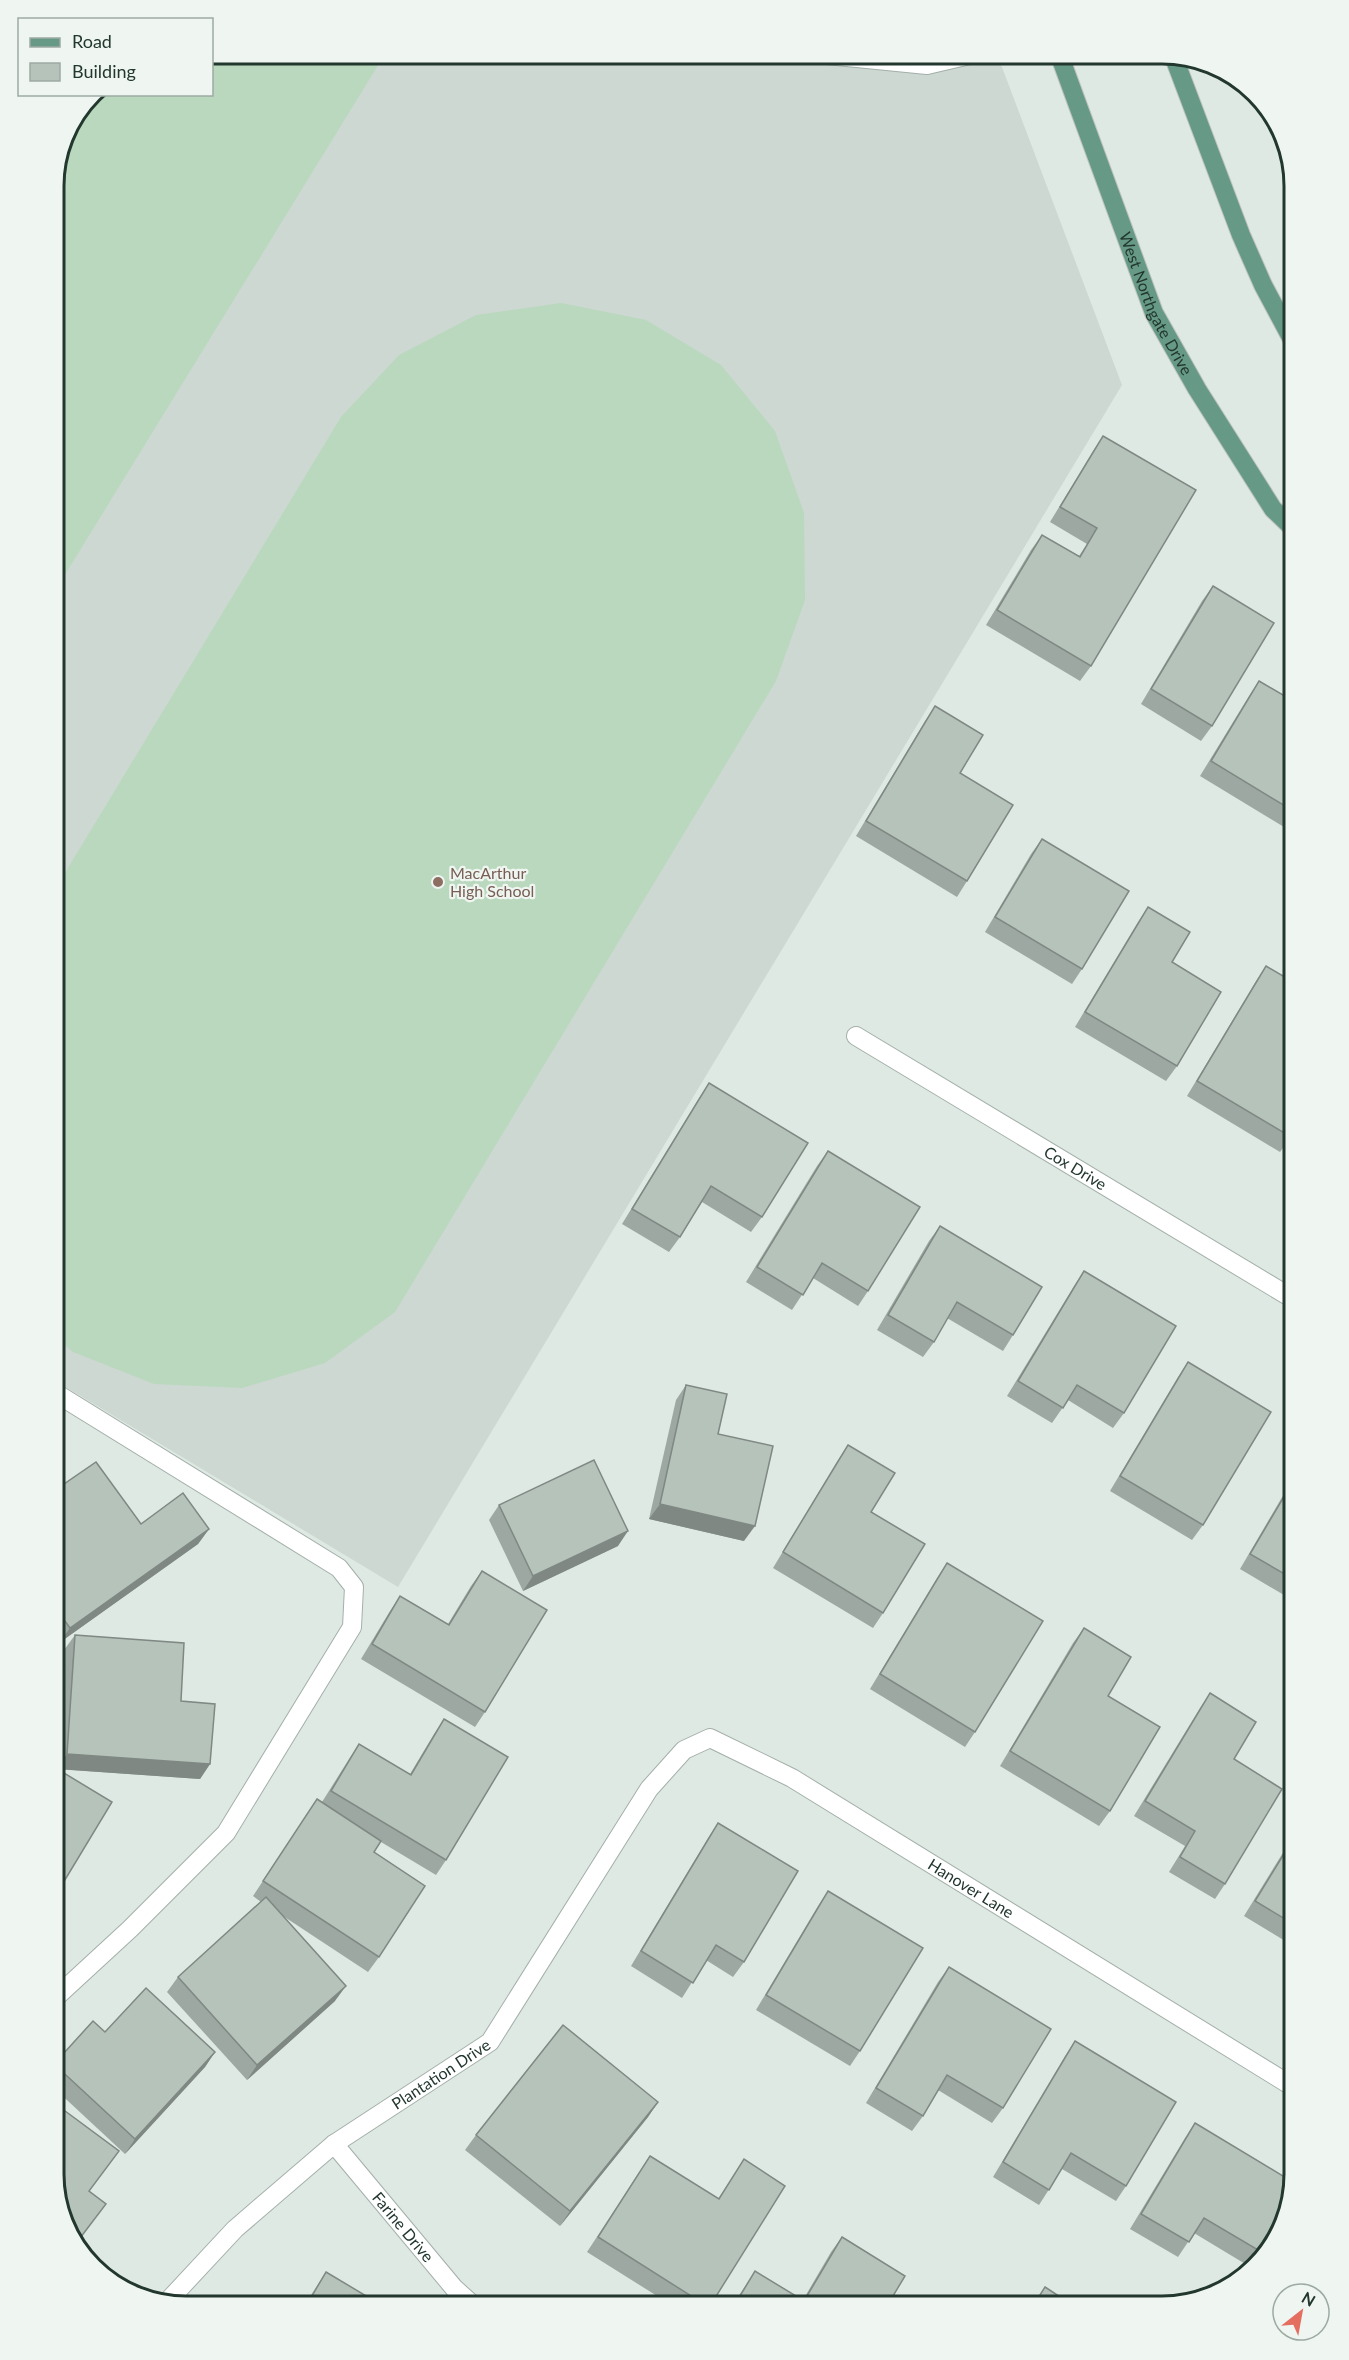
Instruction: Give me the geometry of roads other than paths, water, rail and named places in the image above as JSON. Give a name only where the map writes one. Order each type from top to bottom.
[{"type":"main road","name":"West Northgate Drive","points":[[1063,65],[1154,313],[1197,389],[1273,509],[1284,520]]},
{"type":"main road","points":[[1177,66],[1241,235],[1263,285],[1284,324]]},
{"type":"street","name":"Cox Drive","points":[[856,1036],[1284,1293]]},
{"type":"street","points":[[64,1398],[339,1568],[354,1587],[352,1627],[226,1833],[130,1929],[64,1990]]},
{"type":"street","name":"Hanover Lane","points":[[649,1789],[684,1750],[710,1738],[792,1778],[1284,2081]]},
{"type":"street","name":"Plantation Drive","points":[[174,2294],[236,2229],[334,2144],[490,2042],[649,1789]]},
{"type":"street","name":"Farine Drive","points":[[334,2144],[462,2295]]},
{"type":"place","name":"MacArthur High School","points":[[438,882]]}]
